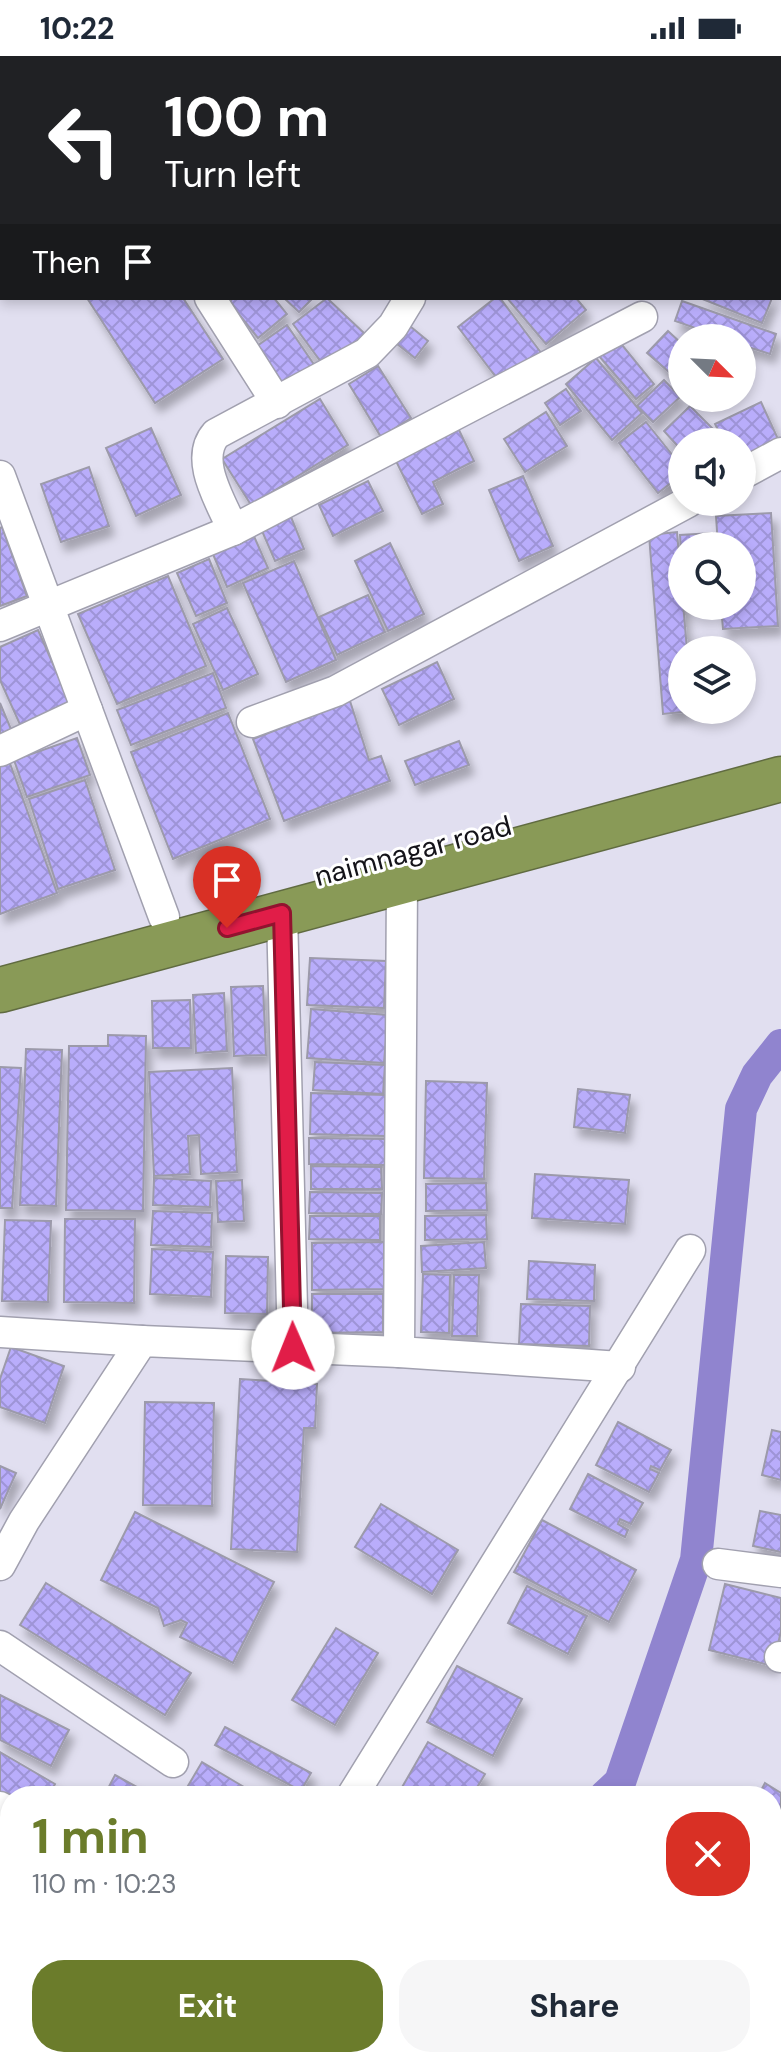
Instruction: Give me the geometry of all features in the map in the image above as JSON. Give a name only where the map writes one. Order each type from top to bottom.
[{"type":"highway","name":"naimnagar road","points":[[0,963],[781,754]]},
{"type":"highway","points":[[0,990],[781,779]]},
{"type":"street","points":[[211,300],[277,403]]},
{"type":"street","points":[[233,530],[207,466],[208,443],[216,434],[367,353],[393,326],[409,300]]},
{"type":"street","points":[[0,626],[47,604],[233,530],[642,317]]},
{"type":"street","points":[[756,466],[781,453]]},
{"type":"street","points":[[0,476],[164,917]]},
{"type":"street","points":[[252,722],[336,691],[668,513]]},
{"type":"street","points":[[0,751],[87,710]]},
{"type":"street","points":[[399,1352],[402,881]]},
{"type":"street","points":[[282,913],[293,1348]]},
{"type":"street","points":[[358,1786],[690,1250]]},
{"type":"street","points":[[0,1332],[399,1352],[620,1367]]},
{"type":"street","points":[[0,1565],[24,1521],[142,1341]]},
{"type":"street","points":[[718,1564],[781,1572]]},
{"type":"street","points":[[0,1646],[173,1762]]},
{"type":"building","points":[[88,300],[184,300],[223,359],[155,403]]},
{"type":"building","points":[[276,300],[287,314],[258,338],[229,302]]},
{"type":"building","points":[[286,300],[311,300],[299,312]]},
{"type":"building","points":[[324,300],[329,300],[366,335],[324,366],[293,324]]},
{"type":"building","points":[[492,300],[502,300],[542,354],[502,385],[458,327]]},
{"type":"building","points":[[509,300],[578,300],[586,310],[546,344]]},
{"type":"building","points":[[705,300],[771,300],[762,323]]},
{"type":"building","points":[[682,301],[748,324],[684,324],[675,321]]},
{"type":"building","points":[[405,322],[428,341],[415,358],[392,340]]},
{"type":"building","points":[[287,325],[315,366],[285,387],[257,346]]},
{"type":"building","points":[[756,327],[776,334],[770,354],[756,350]]},
{"type":"building","points":[[668,331],[668,371],[647,353]]},
{"type":"building","points":[[618,340],[654,384],[636,399],[599,356]]},
{"type":"building","points":[[596,358],[642,413],[612,440],[566,384]]},
{"type":"building","points":[[378,366],[411,418],[381,437],[349,384]]},
{"type":"building","points":[[664,380],[668,384],[668,408],[653,422],[637,406]]},
{"type":"building","points":[[566,389],[581,411],[560,425],[545,403]]},
{"type":"building","points":[[320,399],[348,445],[251,505],[222,459]]},
{"type":"building","points":[[761,402],[778,439],[756,450],[756,428],[717,428],[715,424],[740,412],[756,412],[756,404]]},
{"type":"building","points":[[546,412],[567,446],[525,472],[504,439]]},
{"type":"building","points":[[684,412],[696,412],[712,428],[668,428],[668,435],[664,431]]},
{"type":"building","points":[[646,422],[668,450],[668,485],[658,493],[619,443]]},
{"type":"building","points":[[151,428],[181,495],[136,516],[106,448]]},
{"type":"building","points":[[458,428],[474,461],[433,482],[443,504],[422,514],[395,459]]},
{"type":"building","points":[[89,467],[109,526],[61,542],[41,484]]},
{"type":"building","points":[[523,476],[553,546],[519,561],[489,490]]},
{"type":"building","points":[[368,481],[383,511],[333,536],[319,505]]},
{"type":"building","points":[[289,512],[304,549],[275,561],[259,524]]},
{"type":"building","points":[[771,513],[778,626],[723,629],[722,620],[756,620],[756,532],[717,532],[716,516]]},
{"type":"building","points":[[0,528],[27,596],[0,606]]},
{"type":"building","points":[[668,533],[668,620],[684,620],[686,636],[668,636],[668,713],[663,714],[649,535]]},
{"type":"building","points":[[253,534],[268,568],[227,587],[212,552]]},
{"type":"building","points":[[390,543],[424,614],[388,631],[355,561]]},
{"type":"building","points":[[209,559],[227,603],[196,616],[177,573]]},
{"type":"building","points":[[294,561],[336,660],[286,682],[243,583]]},
{"type":"building","points":[[168,576],[206,666],[117,704],[78,614]]},
{"type":"building","points":[[368,595],[385,632],[337,655],[319,617]]},
{"type":"building","points":[[227,608],[258,674],[223,690],[193,624]]},
{"type":"building","points":[[38,630],[72,707],[22,729],[0,680],[0,647]]},
{"type":"building","points":[[437,662],[454,699],[399,725],[382,689]]},
{"type":"building","points":[[213,673],[226,708],[131,745],[117,710]]},
{"type":"building","points":[[350,701],[369,760],[381,756],[390,781],[284,821],[253,739]]},
{"type":"building","points":[[0,703],[13,734],[0,740]]},
{"type":"building","points":[[228,713],[270,819],[173,859],[131,752]]},
{"type":"building","points":[[77,738],[90,775],[27,797],[14,760]]},
{"type":"building","points":[[459,741],[469,765],[415,785],[405,761]]},
{"type":"building","points":[[8,758],[57,893],[0,914],[0,761]]},
{"type":"building","points":[[85,780],[115,870],[58,889],[29,799]]},
{"type":"building","points":[[310,958],[386,961],[384,1008],[307,1005]]},
{"type":"building","points":[[263,986],[266,1055],[234,1056],[231,987]]},
{"type":"building","points":[[224,993],[227,1051],[196,1053],[193,995]]},
{"type":"building","points":[[190,1000],[191,1048],[153,1048],[152,1001]]},
{"type":"building","points":[[311,1009],[388,1015],[384,1063],[307,1058]]},
{"type":"building","points":[[108,1035],[146,1036],[143,1211],[66,1210],[69,1046],[108,1046]]},
{"type":"building","points":[[26,1049],[62,1050],[56,1206],[20,1205]]},
{"type":"building","points":[[315,1062],[385,1065],[383,1094],[313,1090]]},
{"type":"building","points":[[0,1067],[21,1068],[12,1208],[0,1208]]},
{"type":"building","points":[[232,1068],[237,1172],[201,1174],[199,1135],[188,1136],[190,1174],[154,1176],[149,1072]]},
{"type":"building","points":[[426,1081],[487,1083],[484,1179],[424,1178]]},
{"type":"building","points":[[578,1089],[630,1095],[625,1133],[574,1127]]},
{"type":"building","points":[[311,1093],[386,1095],[385,1136],[310,1134]]},
{"type":"building","points":[[309,1138],[386,1139],[385,1165],[309,1164]]},
{"type":"building","points":[[311,1166],[381,1167],[382,1189],[311,1189]]},
{"type":"building","points":[[535,1174],[629,1180],[625,1224],[532,1218]]},
{"type":"building","points":[[154,1178],[211,1181],[210,1207],[153,1205]]},
{"type":"building","points":[[242,1180],[244,1221],[218,1222],[216,1181]]},
{"type":"building","points":[[486,1183],[487,1210],[426,1211],[426,1184]]},
{"type":"building","points":[[310,1192],[382,1193],[381,1214],[309,1213]]},
{"type":"building","points":[[153,1211],[212,1213],[211,1247],[151,1245]]},
{"type":"building","points":[[486,1215],[487,1239],[425,1240],[425,1216]]},
{"type":"building","points":[[310,1216],[380,1216],[380,1240],[309,1239]]},
{"type":"building","points":[[65,1219],[135,1219],[134,1303],[64,1302]]},
{"type":"building","points":[[5,1220],[51,1221],[48,1302],[2,1301]]},
{"type":"building","points":[[384,1242],[384,1289],[312,1290],[312,1243]]},
{"type":"building","points":[[484,1242],[486,1268],[422,1272],[421,1246]]},
{"type":"building","points":[[152,1249],[213,1252],[211,1297],[150,1294]]},
{"type":"building","points":[[226,1256],[268,1257],[267,1314],[225,1313]]},
{"type":"building","points":[[529,1261],[595,1265],[594,1301],[527,1299]]},
{"type":"building","points":[[423,1274],[450,1275],[449,1333],[421,1332]]},
{"type":"building","points":[[454,1275],[479,1275],[477,1336],[452,1336]]},
{"type":"building","points":[[312,1294],[383,1294],[383,1332],[312,1333]]},
{"type":"building","points":[[521,1304],[590,1306],[589,1346],[519,1344]]},
{"type":"building","points":[[11,1347],[64,1366],[45,1423],[0,1407],[0,1379]]},
{"type":"building","points":[[240,1379],[317,1384],[315,1428],[304,1428],[297,1552],[231,1549]]},
{"type":"building","points":[[145,1402],[214,1403],[212,1506],[143,1505]]},
{"type":"building","points":[[618,1422],[671,1450],[660,1470],[651,1466],[650,1469],[659,1473],[649,1492],[596,1465]]},
{"type":"building","points":[[772,1430],[781,1432],[781,1480],[762,1475]]},
{"type":"building","points":[[0,1466],[16,1473],[0,1509]]},
{"type":"building","points":[[588,1474],[643,1503],[631,1524],[620,1519],[618,1524],[628,1530],[625,1537],[570,1509]]},
{"type":"building","points":[[381,1504],[458,1550],[432,1594],[355,1547]]},
{"type":"building","points":[[760,1511],[781,1515],[781,1552],[753,1546]]},
{"type":"building","points":[[135,1512],[274,1582],[233,1663],[180,1637],[187,1623],[181,1620],[164,1626],[158,1608],[101,1580]]},
{"type":"building","points":[[542,1520],[636,1570],[609,1622],[514,1572]]},
{"type":"building","points":[[46,1583],[191,1673],[165,1715],[20,1625]]},
{"type":"building","points":[[725,1584],[781,1598],[781,1631],[773,1666],[709,1650]]},
{"type":"building","points":[[527,1586],[587,1616],[568,1654],[508,1623]]},
{"type":"building","points":[[336,1628],[378,1653],[335,1725],[292,1700]]},
{"type":"building","points":[[457,1666],[522,1699],[493,1756],[427,1722]]},
{"type":"building","points":[[0,1695],[69,1730],[51,1766],[0,1740]]},
{"type":"building","points":[[225,1727],[311,1773],[304,1786],[292,1786],[215,1745]]},
{"type":"building","points":[[428,1742],[485,1774],[478,1786],[403,1786]]},
{"type":"building","points":[[0,1752],[55,1784],[54,1786],[0,1786]]},
{"type":"building","points":[[202,1762],[242,1786],[188,1786]]},
{"type":"building","points":[[115,1775],[135,1786],[109,1786]]},
{"type":"waterway","points":[[616,1786],[620,1782],[696,1560],[741,1109],[757,1075],[781,1045]]},
{"type":"route","points":[[227,928],[282,913],[293,1348]]}]
